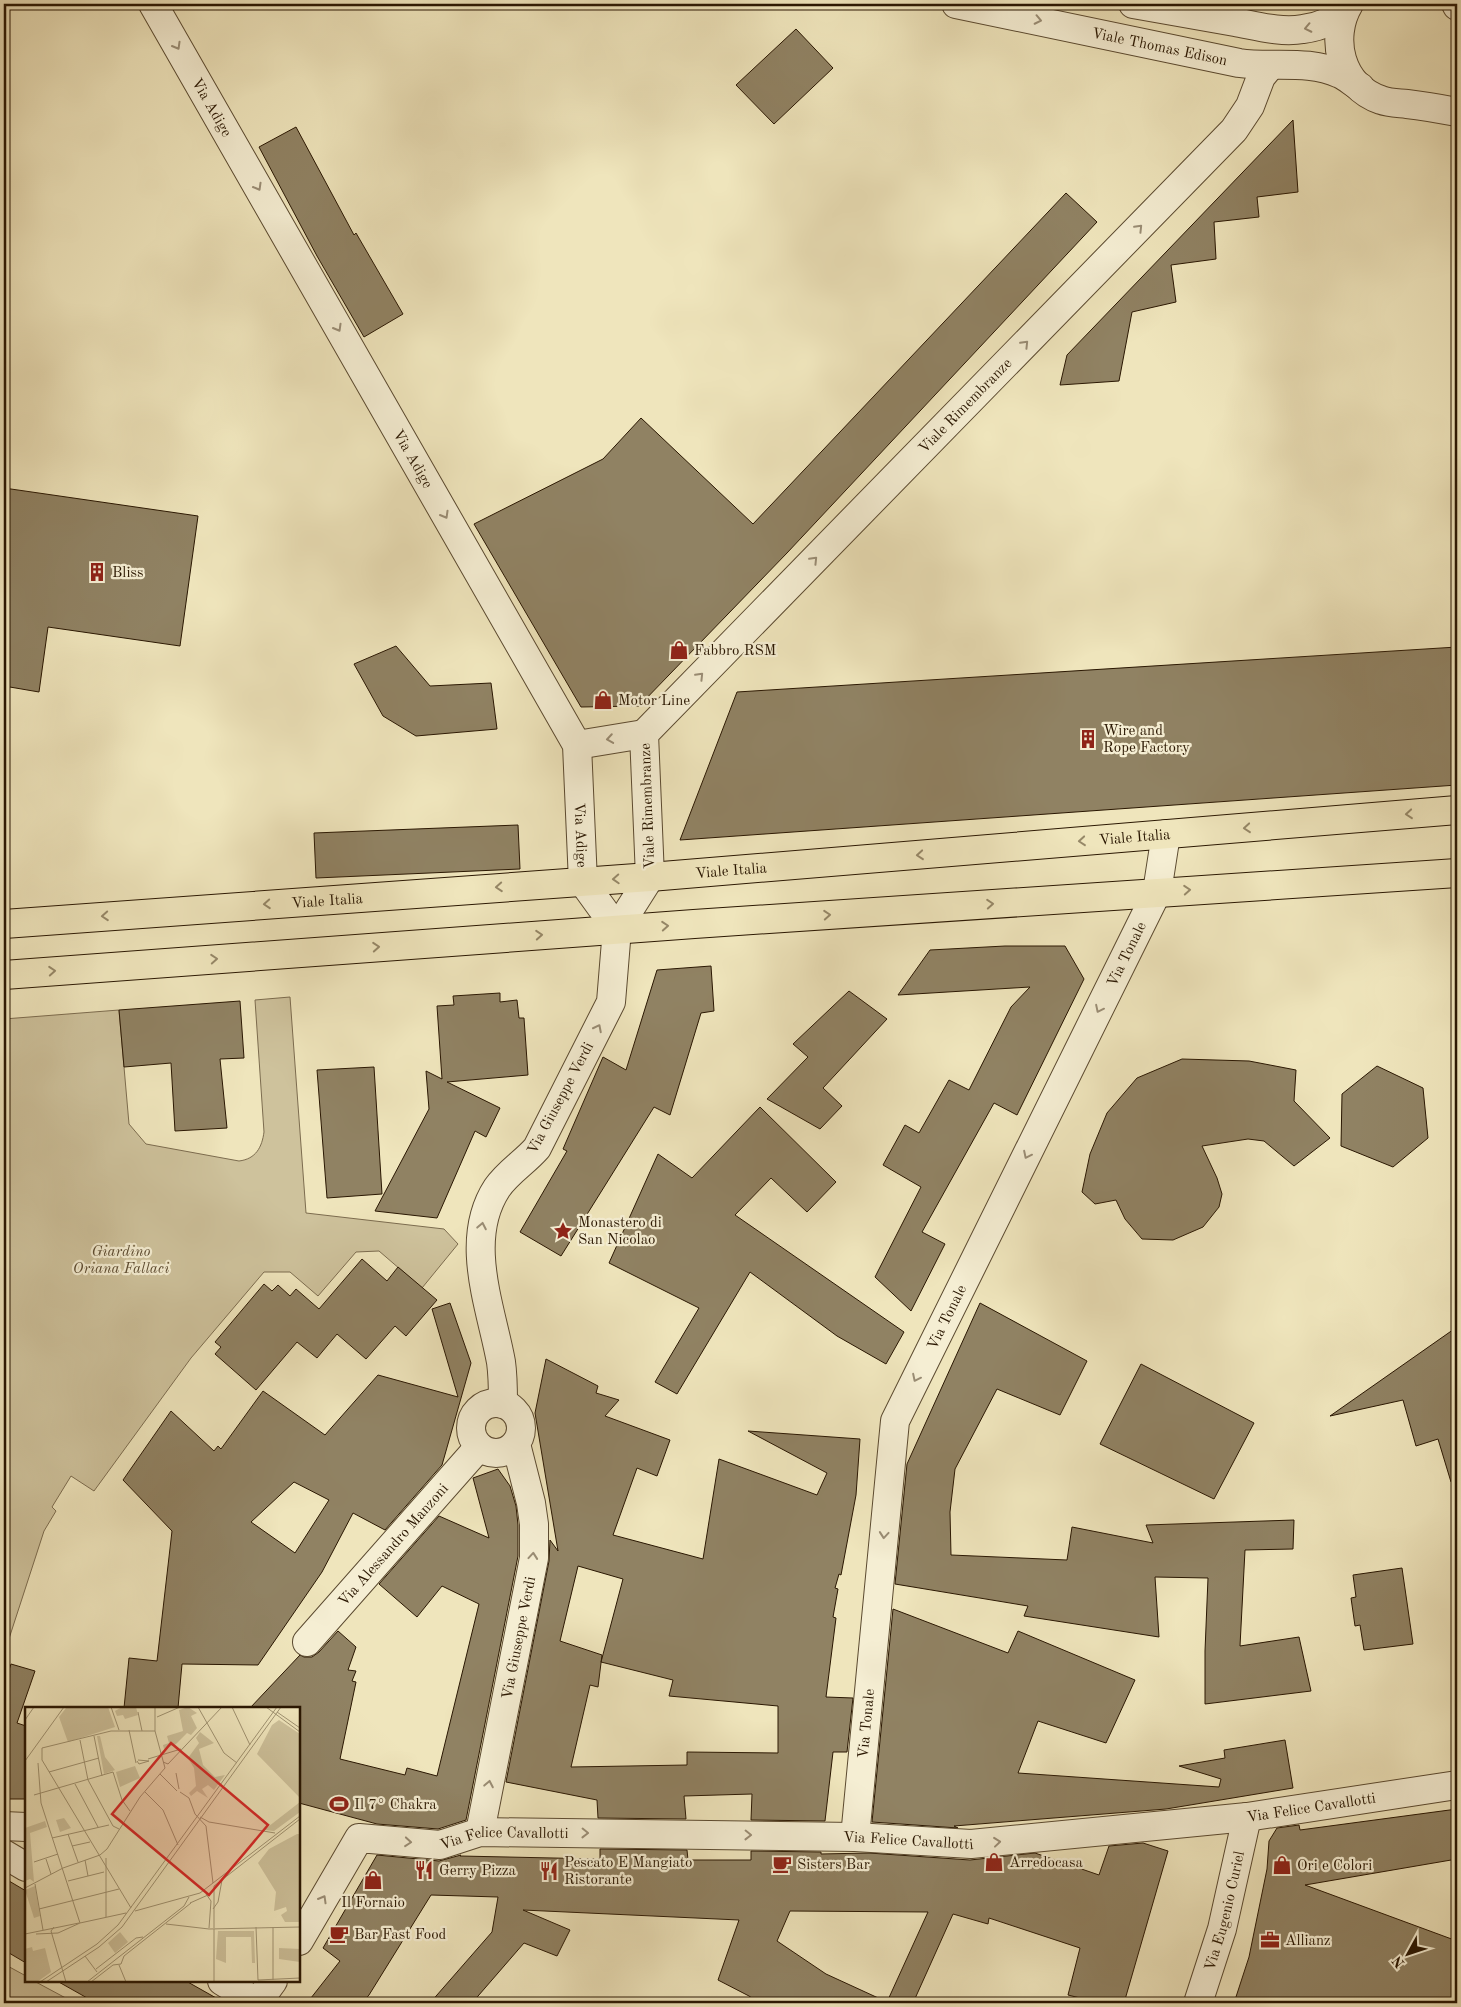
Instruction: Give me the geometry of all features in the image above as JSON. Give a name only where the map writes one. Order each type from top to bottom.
[{"type":"main road","name":"Viale Italia","points":[[4,924],[650,877],[1457,810]]},
{"type":"main road","points":[[4,975],[617,929],[1457,873]]},
{"type":"street","name":"Via Adige","points":[[153,4],[577,745],[583,882],[617,929]]},
{"type":"street","name":"Viale Thomas Edison","points":[[956,4],[1239,63],[1270,66],[1284,64],[1322,68],[1341,74],[1370,95],[1386,102],[1457,112]]},
{"type":"street","points":[[1133,4],[1272,29],[1296,30],[1313,27],[1329,21],[1340,15],[1348,4]]},
{"type":"street","points":[[1348,4],[1340,21],[1338,45],[1345,69],[1360,88]]},
{"type":"street","name":"Viale Rimembranze","points":[[577,745],[644,734],[1234,130],[1250,106],[1261,78],[1270,66]]},
{"type":"street","name":"Viale Rimembranze","points":[[617,929],[650,877],[644,734]]},
{"type":"street","name":"Via Tonale","points":[[855,1837],[895,1421],[1157,892],[1166,834]]},
{"type":"street","name":"Via Giuseppe Verdi","points":[[480,1832],[534,1558],[534,1524],[531,1503],[516,1444],[520,1437],[520,1421],[516,1413],[503,1404],[501,1362],[484,1275],[481,1230],[484,1216],[496,1190],[537,1148],[611,1002],[617,929]]},
{"type":"street","points":[[503,1404],[494,1403],[478,1410],[474,1416],[471,1433],[479,1447],[486,1452],[502,1453],[516,1444]]},
{"type":"street","name":"Via Alessandro Manzoni","points":[[307,1642],[479,1447]]},
{"type":"street","name":"Via Felice Cavallotti","points":[[300,1930],[359,1838],[440,1845],[480,1832],[855,1837],[971,1844],[1247,1816],[1457,1785]]},
{"type":"street","name":"Via Eugenio Curiel","points":[[1198,2003],[1222,1929],[1247,1816]]},
{"type":"street","points":[[4,1826],[25,1827]]},
{"type":"street","points":[[4,1854],[25,1866]]},
{"type":"street","points":[[210,1982],[220,2003]]},
{"type":"street","points":[[224,1982],[257,2003],[272,1982]]},
{"type":"green space","name":"Giardino Oriana Fallaci","points":[[290,997],[306,1213],[444,1229],[458,1244],[422,1288],[379,1251],[356,1252],[318,1296],[290,1272],[264,1272],[191,1358],[94,1491],[71,1476],[52,1507],[56,1511],[44,1531],[4,1654],[4,1019],[119,1010],[129,1124],[146,1144],[239,1161],[254,1155],[262,1143],[264,1132],[255,1000]]},
{"type":"green space","points":[[4,1964],[25,1975],[25,1982],[36,1982],[75,2003],[4,2003]]},
{"type":"building","points":[[796,29],[833,68],[774,124],[736,85]]},
{"type":"building","points":[[1293,120],[1298,192],[1257,197],[1259,217],[1214,222],[1216,259],[1171,265],[1176,302],[1132,312],[1119,381],[1060,385],[1067,355]]},
{"type":"building","points":[[296,127],[354,235],[356,233],[403,314],[364,337],[317,256],[259,147]]},
{"type":"building","points":[[1066,193],[1097,222],[787,553],[639,706],[581,707],[474,524],[603,459],[641,418],[753,524]]},
{"type":"building","name":"Bliss","points":[[4,488],[198,516],[180,646],[48,627],[39,692],[4,686]]},
{"type":"building","points":[[396,646],[430,686],[491,683],[497,729],[416,736],[383,716],[354,664]]},
{"type":"building","name":"Wire and Rope Factory","points":[[1457,647],[1457,785],[680,840],[737,692]]},
{"type":"building","points":[[518,825],[520,869],[316,878],[314,833]]},
{"type":"building","points":[[1005,946],[1065,946],[1084,979],[1017,1115],[994,1103],[922,1232],[945,1244],[911,1311],[875,1277],[921,1187],[883,1165],[905,1125],[919,1133],[949,1080],[969,1090],[1011,1007],[1030,987],[898,995],[930,950]]},
{"type":"building","points":[[711,966],[714,1011],[701,1013],[670,1115],[654,1107],[561,1256],[520,1232],[567,1151],[563,1149],[603,1057],[626,1070],[657,970]]},
{"type":"building","points":[[849,991],[887,1019],[823,1088],[842,1106],[820,1129],[767,1099],[808,1057],[793,1044]]},
{"type":"building","points":[[500,993],[500,1002],[517,1000],[519,1018],[524,1018],[528,1075],[447,1082],[500,1108],[486,1137],[475,1131],[437,1218],[375,1211],[429,1109],[426,1071],[442,1079],[437,1006],[454,1005],[453,996]]},
{"type":"building","points":[[240,1001],[244,1058],[220,1059],[227,1128],[175,1131],[171,1063],[124,1067],[119,1010]]},
{"type":"building","points":[[1182,1059],[1249,1061],[1296,1070],[1294,1101],[1330,1138],[1294,1166],[1264,1141],[1248,1139],[1202,1146],[1217,1178],[1222,1194],[1219,1207],[1203,1227],[1173,1240],[1142,1239],[1125,1219],[1116,1200],[1095,1204],[1082,1192],[1090,1154],[1107,1113],[1137,1078]]},
{"type":"building","points":[[1377,1066],[1423,1088],[1428,1138],[1393,1167],[1341,1146],[1342,1094]]},
{"type":"building","points":[[374,1067],[382,1194],[327,1198],[317,1070]]},
{"type":"building","points":[[760,1107],[836,1182],[807,1212],[771,1178],[735,1215],[904,1332],[886,1364],[837,1336],[750,1272],[677,1394],[655,1382],[699,1308],[609,1263],[658,1154],[692,1178]]},
{"type":"building","points":[[362,1259],[387,1281],[398,1267],[437,1300],[406,1336],[395,1326],[366,1359],[337,1334],[317,1358],[297,1342],[256,1390],[215,1354],[221,1347],[215,1342],[264,1284],[272,1291],[278,1285],[290,1296],[296,1289],[319,1309]]},
{"type":"building","points":[[450,1303],[471,1363],[442,1465],[385,1530],[353,1513],[322,1572],[258,1665],[182,1664],[178,1707],[124,1707],[129,1658],[157,1661],[172,1531],[123,1480],[171,1411],[214,1451],[218,1446],[221,1449],[263,1391],[325,1435],[378,1375],[458,1397],[432,1309]],"holes":[[[294,1482],[329,1500],[295,1553],[251,1522]]]},
{"type":"building","points":[[980,1303],[1087,1361],[1060,1415],[997,1389],[955,1469],[950,1512],[951,1555],[1067,1560],[1072,1527],[1153,1543],[1146,1525],[1294,1520],[1293,1549],[1245,1550],[1240,1646],[1299,1637],[1311,1691],[1205,1704],[1208,1578],[1155,1577],[1159,1637],[1024,1616],[1028,1606],[895,1584],[907,1464]]},
{"type":"building","points":[[1457,1327],[1457,1481],[1451,1482],[1438,1439],[1416,1446],[1403,1400],[1330,1416]]},
{"type":"building","points":[[546,1359],[598,1386],[596,1393],[619,1400],[605,1416],[670,1440],[657,1476],[637,1468],[613,1535],[703,1559],[719,1459],[817,1495],[827,1473],[748,1431],[860,1439],[856,1495],[841,1575],[839,1574],[835,1588],[838,1589],[833,1617],[836,1618],[826,1697],[853,1698],[847,1752],[833,1752],[825,1821],[751,1820],[752,1794],[684,1796],[686,1819],[598,1818],[597,1800],[506,1782],[549,1561],[550,1540],[558,1551],[535,1413]],"holes":[[[578,1566],[623,1579],[601,1661],[602,1655],[560,1641]],[[601,1662],[673,1680],[669,1696],[778,1706],[778,1753],[687,1752],[687,1765],[571,1767],[590,1685],[598,1687]]]},
{"type":"building","points":[[1141,1364],[1254,1423],[1214,1499],[1100,1444]]},
{"type":"building","points":[[498,1469],[510,1486],[516,1506],[518,1556],[466,1820],[438,1829],[377,1824],[300,1803],[300,1707],[251,1707],[300,1655],[312,1657],[338,1631],[356,1647],[348,1670],[356,1671],[352,1681],[356,1682],[340,1759],[405,1775],[407,1768],[437,1776],[479,1604],[442,1586],[417,1617],[379,1584],[439,1516],[489,1538],[473,1478]]},
{"type":"building","points":[[1402,1568],[1413,1644],[1364,1650],[1360,1625],[1355,1626],[1351,1598],[1356,1597],[1353,1575]]},
{"type":"building","points":[[893,1609],[1008,1653],[1018,1631],[1135,1680],[1106,1743],[1038,1721],[1018,1773],[1219,1787],[1221,1779],[1179,1766],[1225,1758],[1224,1750],[1285,1740],[1293,1788],[1166,1809],[954,1826],[958,1828],[872,1822]]},
{"type":"building","points":[[11,1664],[35,1671],[17,1723],[25,1726],[25,1799],[4,1799],[4,1685]]},
{"type":"building","points":[[1457,1809],[1457,1859],[1305,1885],[1457,1941],[1457,2003],[1234,2003],[1249,1957],[1267,1869],[1269,1841],[1277,1828],[1299,1825],[1300,1830]]},
{"type":"building","points":[[1143,1843],[1168,1851],[1124,2003],[1100,2003],[1068,1995],[1080,1948],[989,1918],[988,1924],[953,1914],[913,2003],[759,2003],[718,1980],[739,1920],[523,1910],[570,1930],[557,1956],[524,1943],[472,2003],[430,2003],[492,1932],[498,1897],[431,1895],[369,1995],[362,2003],[307,2003],[340,1961],[323,1948],[377,1855],[439,1861],[461,1855],[600,1859],[600,1849],[687,1850],[688,1860],[751,1860],[751,1851],[821,1852],[821,1854],[869,1853],[970,1860],[1035,1853],[1099,1875],[1109,1846]],"holes":[[[790,1911],[928,1912],[887,2002],[826,1974],[777,1941]]]},
{"type":"building","points":[[4,1878],[25,1890],[25,1962],[4,1950]]},
{"type":"building","points":[[59,1982],[188,1982],[225,2003],[96,2003]]},
{"type":"place","name":"Bliss","points":[[97,572]]},
{"type":"place","name":"Fabbro RSM","points":[[679,650]]},
{"type":"place","name":"Motor Line","points":[[603,700]]},
{"type":"place","name":"Wire and Rope Factory","points":[[1088,739]]},
{"type":"place","name":"Monastero di San Nicolao","points":[[563,1231]]},
{"type":"place","name":"Il 7° Chakra","points":[[339,1804]]},
{"type":"place","name":"Arredocasa","points":[[994,1862]]},
{"type":"place","name":"Sisters Bar","points":[[782,1864]]},
{"type":"place","name":"Ori e Colori","points":[[1282,1865]]},
{"type":"place","name":"Gerry Pizza","points":[[424,1870]]},
{"type":"place","name":"Pescato E Mangiato Ristorante","points":[[549,1871]]},
{"type":"place","name":"Il Fornaio","points":[[373,1880]]},
{"type":"place","name":"Bar Fast Food","points":[[339,1934]]},
{"type":"place","name":"Allianz","points":[[1270,1940]]}]
